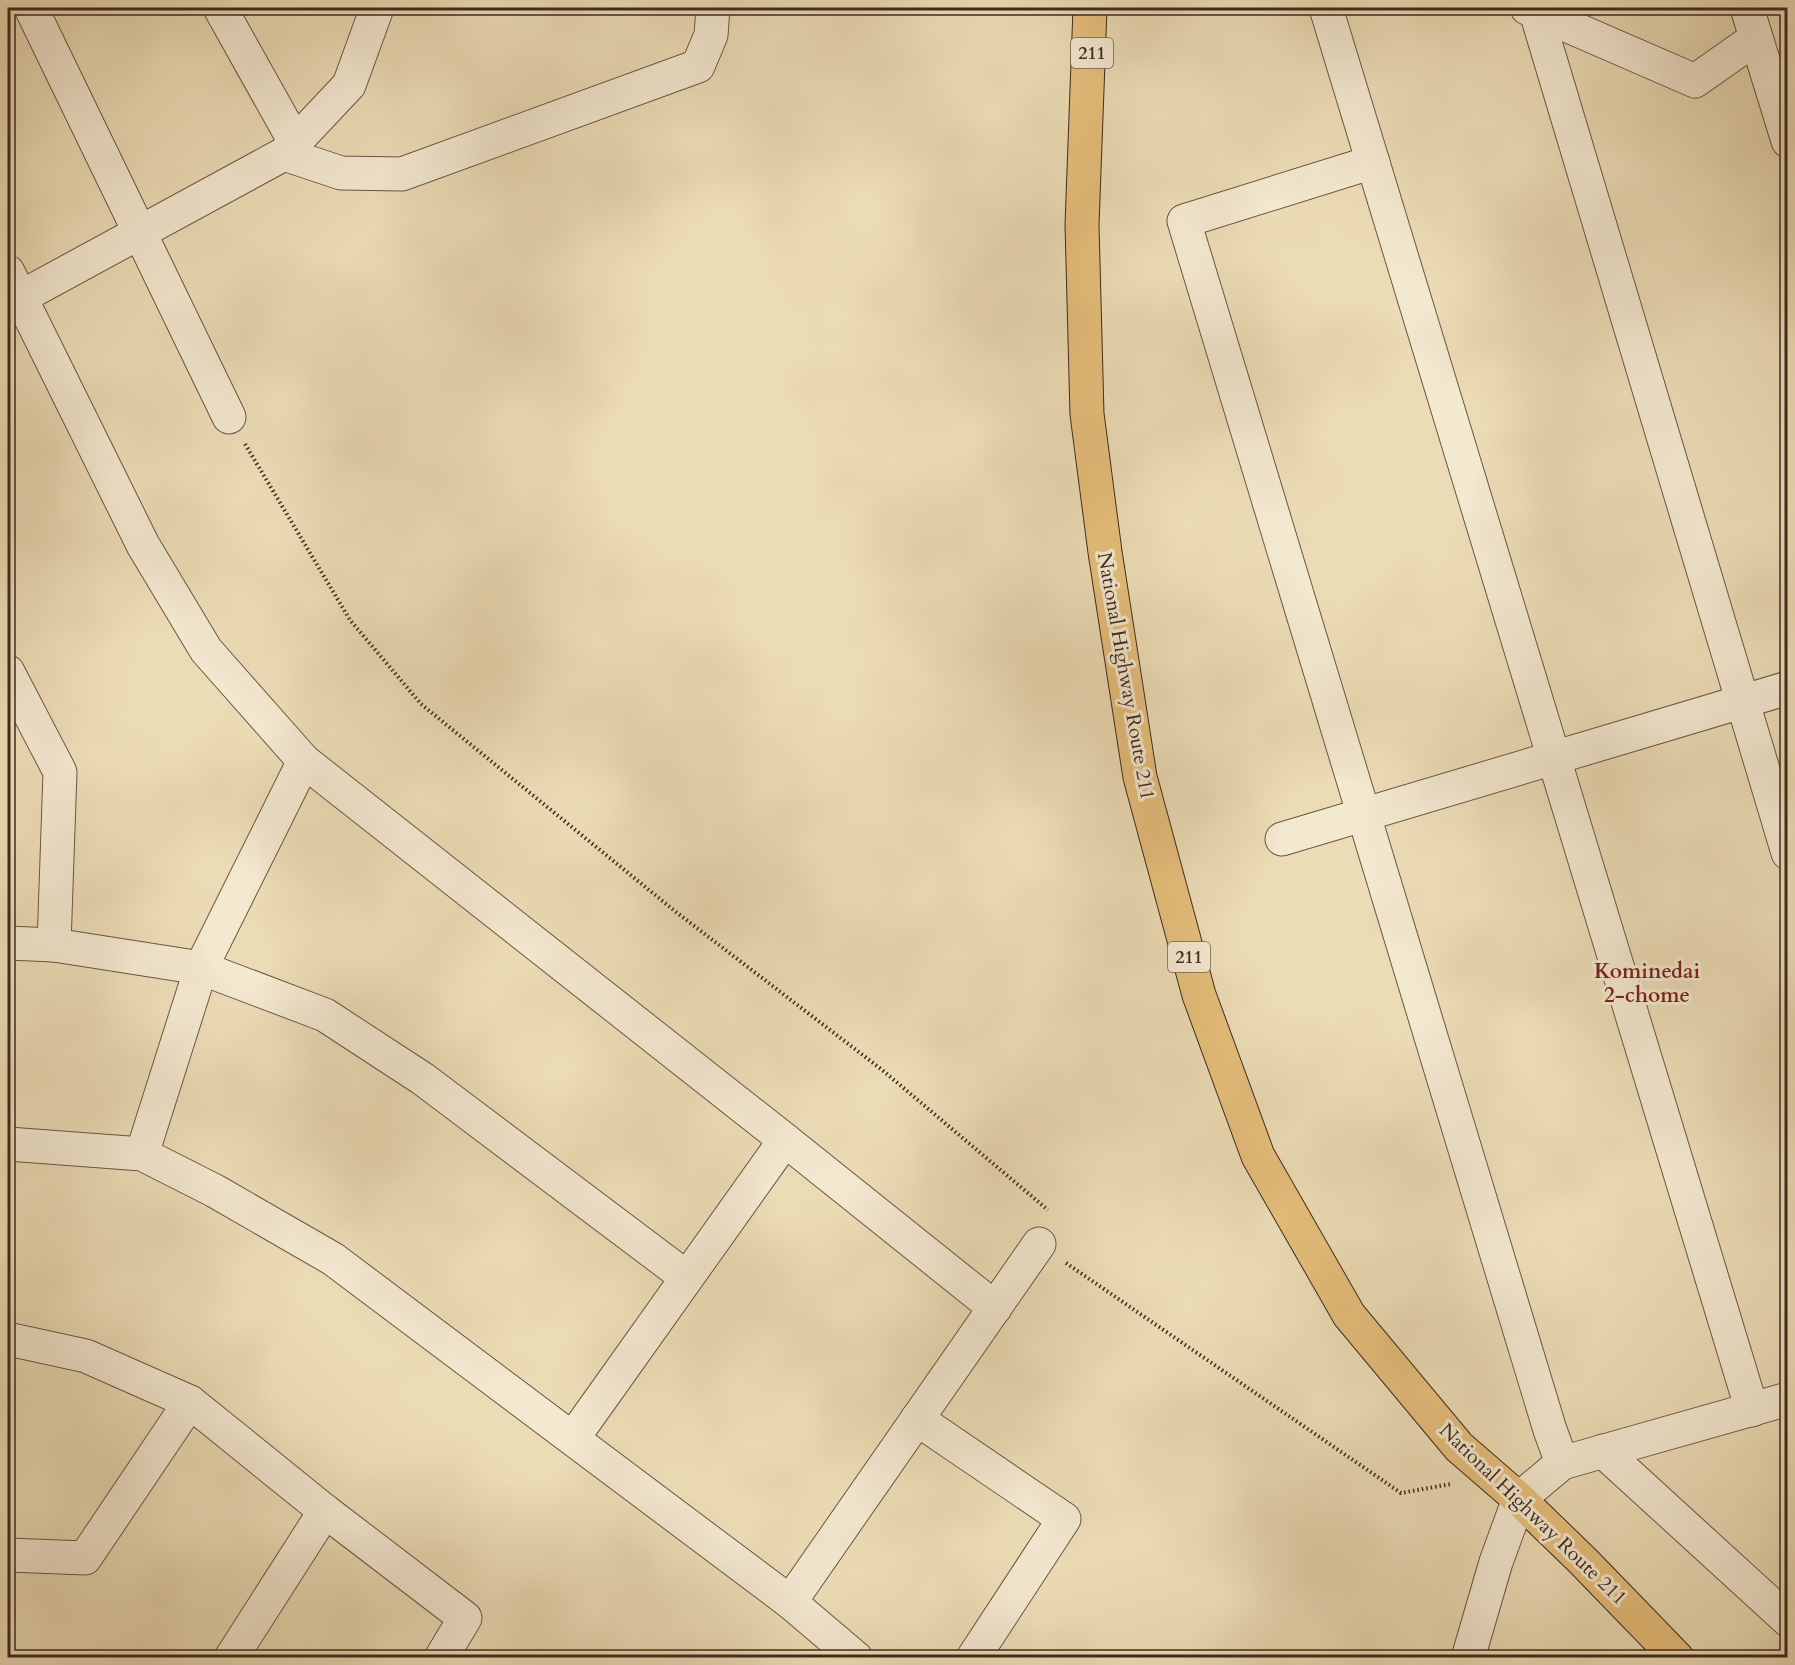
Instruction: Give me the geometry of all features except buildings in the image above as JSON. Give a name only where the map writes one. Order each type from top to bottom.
[{"type":"highway","name":"National Highway Route 211","points":[[1090,8],[1082,225],[1087,414],[1105,552],[1140,777],[1199,995],[1258,1155],[1349,1315],[1460,1447],[1519,1499],[1583,1561],[1677,1658]]},
{"type":"highway","name":"National Highway Route 211","points":[[1086,98],[1098,8]]},
{"type":"street","points":[[31,8],[229,417]]},
{"type":"street","points":[[220,8],[289,148],[341,173],[402,174],[698,66],[711,35],[713,8]]},
{"type":"street","points":[[377,8],[349,85],[289,148],[141,232],[12,291],[143,545],[206,650],[304,761],[785,1140],[994,1308]]},
{"type":"street","points":[[1326,8],[1752,1410]]},
{"type":"street","points":[[1531,10],[1695,81],[1751,23],[1788,141]]},
{"type":"street","points":[[1531,10],[1788,853]]},
{"type":"street","points":[[1373,162],[1184,220],[1550,1430],[1562,1463]]},
{"type":"street","points":[[8,672],[60,772],[54,945]]},
{"type":"street","points":[[1282,838],[1788,688]]},
{"type":"street","points":[[142,1154],[201,968],[304,761]]},
{"type":"street","points":[[8,943],[54,945],[201,968],[325,1015],[423,1079],[686,1277]]},
{"type":"street","points":[[573,1438],[785,1140]]},
{"type":"street","points":[[8,1144],[142,1154],[214,1191],[333,1259],[790,1602],[856,1658]]},
{"type":"street","points":[[790,1602],[1039,1244]]},
{"type":"street","points":[[8,1339],[86,1356],[190,1402],[325,1511],[465,1618],[441,1658]]},
{"type":"street","points":[[1467,1658],[1496,1562],[1519,1499],[1562,1463],[1788,1399]]},
{"type":"street","points":[[8,1555],[86,1558],[190,1402]]},
{"type":"street","points":[[917,1419],[1064,1519],[973,1658]]},
{"type":"street","points":[[1603,1451],[1782,1608]]},
{"type":"street","points":[[231,1658],[325,1511]]},
{"type":"path","points":[[229,417],[350,620],[421,704],[676,912],[881,1068],[1055,1216],[1039,1244],[1401,1493],[1493,1476]]},
{"type":"district","name":"Kominedai 2-chome","points":[[1647,983]]}]
